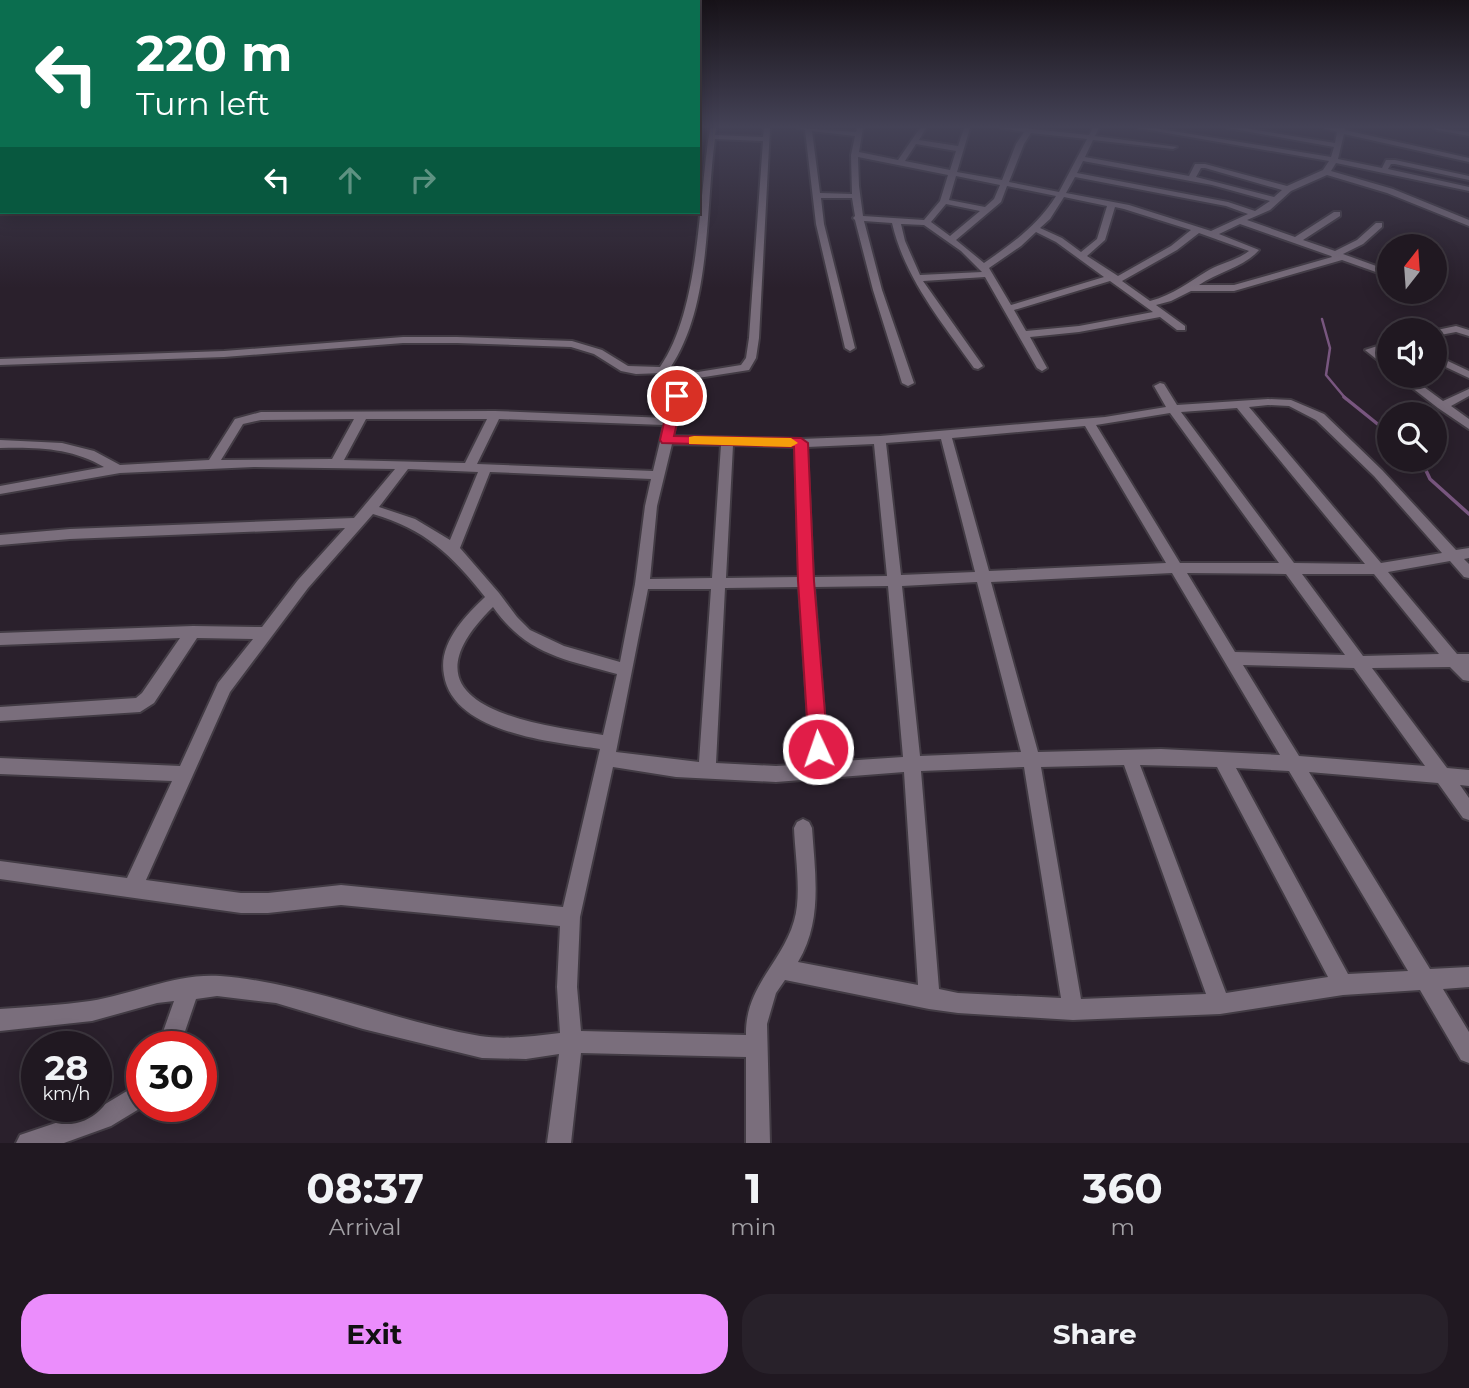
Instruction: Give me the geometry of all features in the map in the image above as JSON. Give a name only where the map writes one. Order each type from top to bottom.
[{"type":"street","points":[[663,370],[671,362],[680,341],[695,285],[707,181]]},
{"type":"street","points":[[0,362],[224,354],[403,340],[510,340],[572,344],[598,352],[625,369],[636,371],[663,370],[711,375],[739,370],[749,365],[754,338],[763,181]]},
{"type":"street","points":[[814,181],[826,255],[850,348]]},
{"type":"street","points":[[855,181],[857,218],[908,383]]},
{"type":"street","points":[[928,223],[944,201],[950,181]]},
{"type":"street","points":[[998,181],[1112,204],[1255,250],[1232,265],[1213,272],[1172,299],[1147,304]]},
{"type":"street","points":[[918,278],[987,271],[1046,217],[1069,181]]},
{"type":"street","points":[[1111,181],[1228,204],[1253,213]]},
{"type":"street","points":[[1202,181],[1275,200]]},
{"type":"street","points":[[1235,188],[1245,181]]},
{"type":"street","points":[[1262,181],[1288,189]]},
{"type":"street","points":[[1212,234],[1267,208],[1288,189],[1305,181]]},
{"type":"street","points":[[1357,181],[1390,191],[1469,223]]},
{"type":"street","points":[[1438,181],[1469,188]]},
{"type":"street","points":[[950,240],[998,200],[1006,183]]},
{"type":"street","points":[[815,195],[855,197]]},
{"type":"street","points":[[944,201],[987,210]]},
{"type":"street","points":[[1082,256],[1101,240],[1112,204]]},
{"type":"street","points":[[1296,241],[1337,214]]},
{"type":"street","points":[[857,218],[928,223],[950,240],[987,271],[1042,368]]},
{"type":"street","points":[[1238,220],[1377,269]]},
{"type":"street","points":[[896,221],[901,244],[918,278],[978,366]]},
{"type":"street","points":[[1190,288],[1234,288],[1339,256],[1380,225]]},
{"type":"street","points":[[1034,228],[1056,238],[1181,328]]},
{"type":"street","points":[[1007,309],[1116,279],[1174,248],[1197,230]]},
{"type":"street","points":[[1022,335],[1079,329],[1161,314]]},
{"type":"street","points":[[1447,331],[1456,329],[1469,333]]},
{"type":"street","points":[[1447,364],[1469,375]]},
{"type":"street","points":[[1160,386],[1173,409],[1446,777],[1469,812]]},
{"type":"street","points":[[1418,388],[1437,402]]},
{"type":"street","points":[[1447,402],[1469,392]]},
{"type":"street","points":[[559,1143],[571,1042],[567,987],[570,917],[626,670],[642,584],[651,506],[677,396]]},
{"type":"street","points":[[666,440],[801,443],[880,440],[1139,417],[1173,409],[1268,402],[1291,403],[1320,416],[1378,473],[1469,573]]},
{"type":"street","points":[[1241,405],[1377,569],[1461,660],[1469,675]]},
{"type":"street","points":[[1447,409],[1469,425]]},
{"type":"street","points":[[335,465],[362,415]]},
{"type":"street","points":[[212,465],[232,430],[248,417],[495,415],[670,422]]},
{"type":"street","points":[[469,468],[495,415]]},
{"type":"street","points":[[1088,422],[1178,568],[1422,979],[1469,1052]]},
{"type":"street","points":[[946,436],[1031,759],[1073,1010]]},
{"type":"street","points":[[880,440],[913,763],[929,999]]},
{"type":"street","points":[[707,771],[727,441]]},
{"type":"street","points":[[801,443],[806,581],[820,770]]},
{"type":"street","points":[[0,444],[76,448],[94,454],[118,469]]},
{"type":"street","points":[[0,490],[118,469],[212,465],[404,466],[657,475]]},
{"type":"street","points":[[133,887],[224,688],[264,633],[404,466]]},
{"type":"street","points":[[453,548],[485,469]]},
{"type":"street","points":[[370,509],[418,524],[453,548],[511,621],[528,636],[556,649],[626,670]]},
{"type":"street","points":[[0,540],[70,534],[357,523]]},
{"type":"street","points":[[642,584],[893,581],[1178,568],[1377,569],[1469,553]]},
{"type":"street","points":[[494,597],[461,632],[450,663],[452,681],[462,698],[481,714],[504,724],[607,750],[707,771],[776,774],[913,763],[1129,757],[1293,763],[1469,778]]},
{"type":"street","points":[[0,639],[192,632],[264,633]]},
{"type":"street","points":[[0,714],[140,705],[148,698],[192,632]]},
{"type":"street","points":[[1231,658],[1359,662],[1461,660]]},
{"type":"street","points":[[1129,757],[1220,1004]]},
{"type":"street","points":[[1222,759],[1343,985]]},
{"type":"street","points":[[0,766],[185,774]]},
{"type":"street","points":[[758,1143],[756,1024],[767,988],[783,969],[798,938],[807,903],[803,828]]},
{"type":"street","points":[[0,870],[241,903],[268,903],[341,895],[570,917]]},
{"type":"street","points":[[783,969],[929,999],[999,1007],[1073,1010],[1220,1004],[1343,985],[1469,976]]},
{"type":"street","points":[[0,1020],[92,1011],[157,993],[230,986],[276,993],[363,1018],[482,1047],[526,1048],[571,1042],[756,1046]]},
{"type":"street","points":[[174,1031],[189,988]]},
{"type":"street","points":[[28,1143],[104,1116],[126,1105]]},
{"type":"waterway","points":[[1322,319],[1330,348],[1326,375],[1345,398]]},
{"type":"waterway","points":[[1345,398],[1377,424]]},
{"type":"waterway","points":[[1427,472],[1430,479],[1469,514]]},
{"type":"slow traffic","points":[[694,441],[791,443]]},
{"type":"route","points":[[677,396],[666,440],[801,443],[806,581],[818,749]]}]
